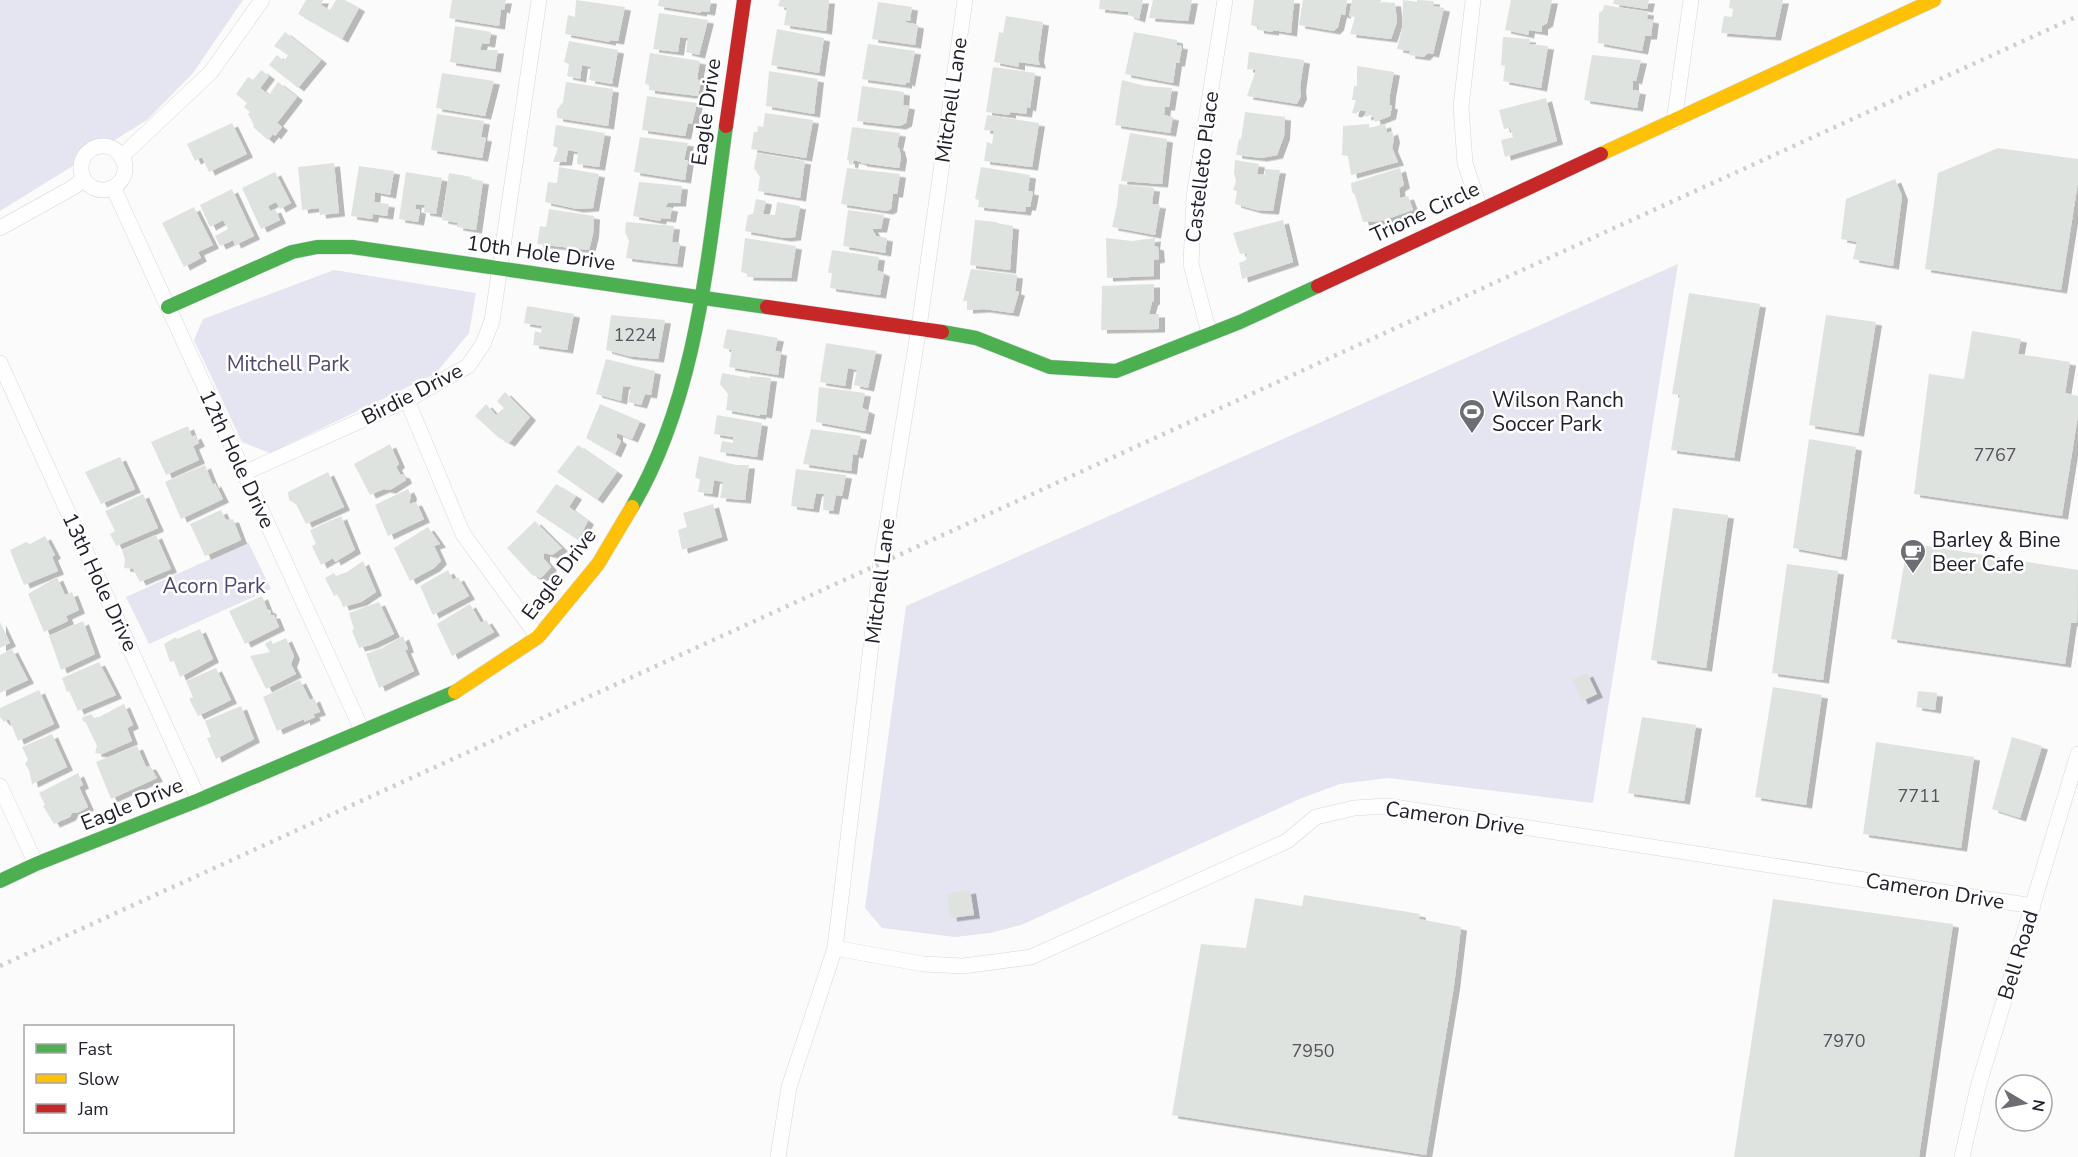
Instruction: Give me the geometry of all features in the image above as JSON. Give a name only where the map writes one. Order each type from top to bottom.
[{"type":"street","points":[[121,157],[211,72],[262,0]]},
{"type":"street","name":"Birdie Drive","points":[[244,473],[407,400],[468,366],[483,344],[492,321],[538,0]]},
{"type":"street","name":"Eagle Drive","points":[[0,881],[36,864],[199,800],[456,691],[538,637],[598,564],[646,483],[681,391],[701,298],[744,0]]},
{"type":"street","name":"Mitchell Lane","points":[[778,1157],[789,1087],[835,948],[881,562],[919,327],[965,0]]},
{"type":"street","name":"Castelleto Place","points":[[1209,333],[1191,264],[1194,208],[1225,0]]},
{"type":"street","points":[[1473,0],[1461,107],[1465,163],[1480,209]]},
{"type":"street","points":[[1674,122],[1691,0]]},
{"type":"street","name":"Trione Circle","points":[[919,327],[976,338],[1050,367],[1116,371],[1251,317],[1480,209],[1674,122],[1907,6],[1934,0]]},
{"type":"street","points":[[108,147],[115,150],[121,157],[125,168],[123,175],[113,187],[101,190],[94,188],[84,179],[81,164],[88,152],[94,148],[108,147]]},
{"type":"street","points":[[0,228],[84,179]]},
{"type":"street","name":"12th Hole Drive","points":[[113,187],[362,730]]},
{"type":"street","name":"10th Hole Drive","points":[[168,307],[283,255],[301,248],[322,245],[352,247],[919,327]]},
{"type":"street","name":"13th Hole Drive","points":[[0,363],[199,800]]},
{"type":"street","points":[[407,400],[464,534],[538,637]]},
{"type":"street","name":"Bell Road","points":[[1962,1157],[1978,1087],[2078,754]]},
{"type":"street","points":[[0,786],[36,864]]},
{"type":"street","name":"Cameron Drive","points":[[835,948],[923,964],[963,966],[1031,957],[1287,841],[1317,818],[1354,808],[1388,806],[2033,906]]},
{"type":"green space","points":[[0,0],[243,0],[193,73],[147,120],[0,211]]},
{"type":"green space","name":"Wilson Ranch Soccer Park","points":[[1678,264],[1593,803],[1388,778],[1340,784],[1302,798],[1021,925],[990,933],[955,937],[882,928],[865,908],[906,606]]},
{"type":"green space","name":"Mitchell Park","points":[[334,270],[476,293],[469,333],[435,374],[270,453],[242,442],[194,340],[203,319]]},
{"type":"green space","name":"Acorn Park","points":[[248,542],[271,589],[149,644],[126,597]]},
{"type":"building","points":[[306,0],[323,0],[321,5],[330,10],[336,0],[345,0],[359,8],[342,39],[298,14]]},
{"type":"building","points":[[452,0],[506,0],[504,10],[501,9],[499,26],[449,18]]},
{"type":"building","points":[[576,0],[625,7],[618,41],[610,40],[610,42],[565,34],[568,15],[575,17]]},
{"type":"building","points":[[659,0],[711,1],[709,12],[701,11],[701,13],[658,6]]},
{"type":"building","points":[[780,0],[829,0],[826,31],[784,25],[787,8],[778,6]]},
{"type":"building","points":[[1100,0],[1143,0],[1139,19],[1128,15],[1128,12],[1099,9]]},
{"type":"building","points":[[1153,0],[1192,0],[1188,21],[1149,18]]},
{"type":"building","points":[[1254,0],[1294,0],[1291,33],[1258,30],[1258,27],[1251,25]]},
{"type":"building","points":[[1303,0],[1347,0],[1345,15],[1341,14],[1338,27],[1334,31],[1299,25]]},
{"type":"building","points":[[1352,0],[1381,0],[1380,5],[1382,2],[1395,3],[1397,22],[1391,39],[1350,34],[1355,17],[1349,16]]},
{"type":"building","points":[[1403,0],[1434,1],[1433,6],[1444,8],[1433,54],[1428,53],[1424,57],[1409,55],[1410,51],[1397,49],[1402,28]]},
{"type":"building","points":[[1511,0],[1552,0],[1547,23],[1542,26],[1542,32],[1529,30],[1528,35],[1505,30]]},
{"type":"building","points":[[1614,0],[1649,0],[1647,9],[1613,4]]},
{"type":"building","points":[[1730,0],[1783,0],[1775,37],[1721,33],[1724,16],[1732,17],[1733,9],[1729,8]]},
{"type":"building","points":[[878,2],[912,7],[910,21],[905,22],[918,25],[915,45],[872,39]]},
{"type":"building","points":[[1604,5],[1648,12],[1647,19],[1653,20],[1651,36],[1645,36],[1642,51],[1598,43],[1599,13],[1603,10]]},
{"type":"building","points":[[659,13],[708,20],[699,55],[686,52],[688,38],[680,37],[678,52],[653,49]]},
{"type":"building","points":[[1006,16],[1043,22],[1038,59],[1040,65],[1019,62],[1019,67],[994,62],[999,32],[1003,33]]},
{"type":"building","points":[[455,26],[491,32],[489,44],[482,43],[480,50],[498,50],[495,69],[450,62]]},
{"type":"building","points":[[777,29],[824,38],[819,73],[771,65]]},
{"type":"building","points":[[285,32],[321,60],[298,88],[269,65],[277,55],[284,61],[288,55],[274,46]]},
{"type":"building","points":[[1134,32],[1177,40],[1177,45],[1182,46],[1179,63],[1176,63],[1173,83],[1125,74]]},
{"type":"building","points":[[1503,37],[1530,39],[1529,44],[1548,46],[1541,88],[1503,81],[1505,66],[1501,65]]},
{"type":"building","points":[[569,41],[618,50],[612,84],[589,80],[591,67],[582,65],[580,79],[567,76],[569,64],[564,62]]},
{"type":"building","points":[[868,44],[915,51],[909,83],[906,82],[906,85],[862,79]]},
{"type":"building","points":[[1249,52],[1304,60],[1301,96],[1297,104],[1247,96],[1256,70],[1247,69]]},
{"type":"building","points":[[650,53],[700,61],[697,79],[701,81],[698,96],[649,90],[649,85],[645,84]]},
{"type":"building","points":[[1592,55],[1641,60],[1636,81],[1633,80],[1633,90],[1640,91],[1637,108],[1584,100]]},
{"type":"building","points":[[1357,66],[1394,72],[1389,105],[1392,106],[1390,116],[1375,122],[1371,115],[1365,117],[1366,111],[1360,110],[1356,114],[1352,113],[1356,100],[1352,100],[1354,86],[1357,86]]},
{"type":"building","points":[[993,67],[1035,73],[1030,108],[1027,107],[1026,114],[986,112]]},
{"type":"building","points":[[261,70],[269,76],[260,88],[269,95],[278,82],[297,97],[277,123],[282,127],[275,136],[273,134],[268,140],[253,127],[248,114],[250,112],[244,107],[247,103],[236,94],[248,77],[253,80]]},
{"type":"building","points":[[769,71],[818,79],[814,114],[766,106]]},
{"type":"building","points":[[442,73],[494,81],[485,116],[436,108]]},
{"type":"building","points":[[1122,80],[1145,86],[1172,88],[1169,107],[1165,107],[1164,115],[1173,117],[1170,133],[1115,125]]},
{"type":"building","points":[[566,82],[613,89],[608,126],[557,118],[557,110],[563,102]]},
{"type":"building","points":[[862,86],[904,92],[903,105],[909,106],[906,123],[900,126],[857,121]]},
{"type":"building","points":[[647,96],[697,103],[692,124],[688,123],[685,136],[642,130]]},
{"type":"building","points":[[1546,98],[1557,141],[1505,157],[1501,140],[1513,137],[1510,128],[1504,129],[1499,110]]},
{"type":"building","points":[[1245,112],[1285,117],[1284,136],[1277,155],[1261,158],[1236,155]]},
{"type":"building","points":[[765,113],[813,120],[806,158],[751,149],[754,132],[757,132],[758,126],[763,127]]},
{"type":"building","points":[[437,114],[484,121],[481,137],[486,138],[482,158],[431,150]]},
{"type":"building","points":[[987,115],[1039,123],[1032,167],[984,161],[987,142],[992,144],[994,131],[984,130]]},
{"type":"building","points":[[232,123],[247,154],[209,172],[202,157],[195,161],[187,144]]},
{"type":"building","points":[[1369,124],[1369,128],[1385,124],[1387,133],[1392,131],[1394,139],[1392,148],[1398,162],[1351,175],[1348,156],[1342,155],[1343,126]]},
{"type":"building","points":[[556,125],[605,133],[599,167],[577,164],[578,152],[568,150],[566,162],[553,162],[558,148],[553,146]]},
{"type":"building","points":[[852,127],[900,133],[897,147],[901,157],[899,168],[853,160],[852,165],[849,164],[847,160]]},
{"type":"building","points":[[1130,133],[1167,139],[1162,184],[1121,181]]},
{"type":"building","points":[[640,137],[688,143],[684,160],[688,160],[685,180],[634,172]]},
{"type":"building","points":[[1998,148],[2078,159],[2078,182],[2061,290],[1925,269],[1938,173]]},
{"type":"building","points":[[757,153],[805,161],[800,198],[758,191],[760,177],[754,168]]},
{"type":"building","points":[[1235,160],[1259,164],[1257,174],[1265,175],[1265,169],[1280,170],[1273,211],[1256,210],[1235,204],[1237,191],[1233,190],[1236,181]]},
{"type":"building","points":[[334,163],[339,213],[320,215],[319,208],[302,210],[298,167]]},
{"type":"building","points":[[359,166],[394,171],[390,195],[375,192],[374,202],[389,204],[387,216],[373,214],[372,219],[351,216]]},
{"type":"building","points":[[559,167],[599,174],[593,208],[577,209],[545,202],[548,182],[557,183]]},
{"type":"building","points":[[981,167],[1030,175],[1028,191],[1033,192],[1030,207],[1026,207],[1025,212],[978,207],[979,200],[975,199]]},
{"type":"building","points":[[847,168],[900,174],[897,194],[893,194],[891,209],[887,211],[841,204]]},
{"type":"building","points":[[1400,168],[1404,185],[1399,188],[1400,198],[1408,196],[1413,210],[1381,221],[1363,222],[1351,183]]},
{"type":"building","points":[[275,172],[291,203],[280,209],[276,202],[268,206],[270,211],[275,209],[280,220],[261,229],[242,188]]},
{"type":"building","points":[[406,172],[442,178],[436,214],[424,212],[425,205],[416,204],[415,209],[420,210],[418,222],[399,219]]},
{"type":"building","points":[[449,173],[483,181],[476,230],[457,227],[458,223],[442,220]]},
{"type":"building","points":[[1895,179],[1902,196],[1893,266],[1853,259],[1857,242],[1841,239],[1846,199]]},
{"type":"building","points":[[639,182],[682,186],[680,203],[668,203],[665,207],[672,208],[670,219],[661,218],[660,221],[633,216]]},
{"type":"building","points":[[1119,184],[1154,188],[1152,204],[1160,205],[1155,235],[1112,227]]},
{"type":"building","points":[[232,189],[254,236],[235,245],[233,240],[220,246],[215,236],[228,229],[223,220],[210,227],[200,205]]},
{"type":"building","points":[[756,199],[766,201],[763,214],[775,215],[777,202],[800,206],[795,237],[785,238],[745,231],[748,215],[753,214]]},
{"type":"building","points":[[194,207],[213,245],[198,252],[201,258],[184,267],[162,223]]},
{"type":"building","points":[[549,209],[594,216],[589,250],[537,244],[540,226],[546,227]]},
{"type":"building","points":[[848,210],[884,215],[881,229],[872,229],[876,236],[887,238],[885,253],[843,246]]},
{"type":"building","points":[[975,220],[1013,226],[1010,270],[970,265]]},
{"type":"building","points":[[1283,220],[1293,262],[1242,279],[1239,263],[1246,260],[1247,253],[1240,254],[1233,233]]},
{"type":"building","points":[[626,222],[674,226],[672,242],[680,243],[677,264],[626,258],[629,241],[625,232]]},
{"type":"building","points":[[745,238],[796,246],[791,278],[747,277],[748,274],[741,272]]},
{"type":"building","points":[[1106,238],[1132,241],[1155,238],[1154,246],[1158,247],[1159,259],[1154,260],[1154,276],[1107,278]]},
{"type":"building","points":[[832,250],[879,257],[877,270],[884,273],[880,295],[830,288],[832,273],[828,273]]},
{"type":"building","points":[[971,269],[1017,275],[1015,291],[1019,292],[1013,313],[984,309],[967,310],[967,301],[963,301]]},
{"type":"building","points":[[1154,284],[1154,301],[1149,314],[1159,314],[1159,329],[1101,330],[1102,286]]},
{"type":"building","points":[[1689,293],[1760,304],[1734,458],[1671,450],[1680,395],[1672,394]]},
{"type":"building","points":[[527,306],[574,314],[567,350],[533,345],[535,331],[541,333],[542,326],[524,323]]},
{"type":"building","points":[[611,315],[665,320],[658,359],[628,356],[606,350]]},
{"type":"building","points":[[1826,315],[1876,322],[1858,433],[1809,425]]},
{"type":"building","points":[[727,329],[778,338],[775,351],[781,352],[778,375],[729,367],[732,350],[723,348]]},
{"type":"building","points":[[1972,331],[2021,339],[2018,354],[2070,362],[2065,393],[2078,396],[2078,415],[2062,516],[1914,494],[1929,374],[1964,379]]},
{"type":"building","points":[[826,343],[876,351],[868,388],[854,385],[857,370],[848,368],[845,386],[820,382]]},
{"type":"building","points":[[606,359],[655,371],[651,395],[645,394],[641,405],[628,402],[631,387],[623,386],[621,401],[596,394]]},
{"type":"building","points":[[722,373],[750,378],[750,376],[771,378],[766,415],[726,410],[728,394],[720,384]]},
{"type":"building","points":[[819,387],[865,393],[862,408],[869,411],[865,431],[816,422]]},
{"type":"building","points":[[505,392],[530,417],[509,443],[499,438],[475,416],[486,404],[496,415],[504,408],[497,401]]},
{"type":"building","points":[[600,404],[640,421],[632,439],[617,433],[617,438],[621,441],[615,454],[586,438]]},
{"type":"building","points":[[717,415],[762,423],[757,457],[720,452],[722,441],[733,443],[733,437],[714,434]]},
{"type":"building","points":[[188,426],[192,437],[195,435],[199,443],[193,446],[199,460],[166,475],[151,442]]},
{"type":"building","points":[[811,429],[861,436],[857,455],[853,454],[851,471],[803,464]]},
{"type":"building","points":[[1809,439],[1856,447],[1841,557],[1793,548]]},
{"type":"building","points":[[390,444],[399,464],[396,467],[406,480],[390,490],[384,489],[370,495],[354,464]]},
{"type":"building","points":[[578,445],[617,472],[597,500],[557,472]]},
{"type":"building","points":[[699,456],[736,465],[749,465],[745,500],[720,498],[723,482],[714,480],[712,494],[698,492],[700,479],[695,478]]},
{"type":"building","points":[[120,457],[135,489],[101,504],[85,472]]},
{"type":"building","points":[[205,465],[213,485],[215,483],[223,499],[181,519],[165,482]]},
{"type":"building","points":[[796,469],[846,475],[842,496],[836,495],[833,511],[823,510],[824,494],[816,493],[813,509],[791,506]]},
{"type":"building","points":[[328,472],[344,507],[306,524],[296,504],[289,500],[288,492]]},
{"type":"building","points":[[556,484],[576,496],[569,507],[588,521],[578,540],[536,512]]},
{"type":"building","points":[[408,489],[411,495],[409,504],[416,502],[424,519],[388,536],[375,505]]},
{"type":"building","points":[[143,494],[158,528],[116,546],[110,534],[115,531],[105,511]]},
{"type":"building","points":[[713,504],[722,537],[682,550],[678,530],[687,527],[683,513]]},
{"type":"building","points":[[1673,508],[1728,515],[1706,668],[1651,660]]},
{"type":"building","points":[[221,510],[226,520],[233,519],[241,540],[205,556],[190,524]]},
{"type":"building","points":[[341,516],[355,550],[335,562],[333,558],[321,565],[312,546],[316,544],[310,530]]},
{"type":"building","points":[[535,521],[562,548],[552,555],[544,553],[544,559],[551,567],[541,578],[532,575],[507,548]]},
{"type":"building","points":[[428,527],[440,544],[434,546],[441,561],[434,568],[410,581],[394,548]]},
{"type":"building","points":[[156,535],[171,569],[140,582],[133,569],[124,568],[125,560],[122,550]]},
{"type":"building","points":[[45,536],[55,555],[52,557],[58,571],[24,585],[10,550],[26,542],[30,544]]},
{"type":"building","points":[[1908,543],[2078,570],[2077,623],[2071,623],[2065,664],[1891,639]]},
{"type":"building","points":[[363,561],[376,592],[361,602],[343,607],[338,594],[334,596],[325,578],[334,573],[336,576],[347,572]]},
{"type":"building","points":[[1787,564],[1838,571],[1823,680],[1772,673]]},
{"type":"building","points":[[448,570],[453,580],[458,577],[469,596],[433,615],[420,586]]},
{"type":"building","points":[[57,577],[65,595],[72,592],[79,610],[66,616],[68,621],[44,632],[28,594]]},
{"type":"building","points":[[262,596],[267,609],[271,611],[270,615],[274,615],[279,627],[245,644],[229,611]]},
{"type":"building","points":[[379,602],[394,634],[359,648],[352,631],[354,629],[349,613]]},
{"type":"building","points":[[470,604],[481,623],[486,620],[494,632],[452,656],[437,624]]},
{"type":"building","points":[[83,621],[95,654],[61,670],[49,636]]},
{"type":"building","points":[[0,622],[10,643],[0,648]]},
{"type":"building","points":[[200,629],[213,659],[180,677],[174,661],[170,662],[164,644],[176,637],[177,639]]},
{"type":"building","points":[[403,636],[408,649],[405,650],[414,671],[379,688],[366,654]]},
{"type":"building","points":[[286,638],[294,656],[291,664],[296,674],[266,689],[250,656],[270,652],[265,644],[271,640],[273,644]]},
{"type":"building","points":[[12,649],[28,680],[0,693],[0,655]]},
{"type":"building","points":[[99,662],[116,695],[78,711],[62,678]]},
{"type":"building","points":[[216,668],[231,700],[198,716],[189,699],[193,697],[186,681]]},
{"type":"building","points":[[1587,673],[1597,694],[1582,701],[1572,680]]},
{"type":"building","points":[[300,680],[310,700],[314,698],[320,712],[313,714],[315,717],[304,722],[304,719],[277,731],[263,697]]},
{"type":"building","points":[[1773,687],[1822,695],[1806,805],[1755,797]]},
{"type":"building","points":[[39,690],[54,724],[18,741],[9,719],[4,722],[0,717],[0,708]]},
{"type":"building","points":[[1918,691],[1937,693],[1935,710],[1916,707]]},
{"type":"building","points":[[124,704],[133,725],[127,728],[132,741],[102,754],[95,753],[97,746],[86,723],[82,720],[83,717],[91,714],[95,719]]},
{"type":"building","points":[[241,706],[254,739],[216,759],[207,738],[211,737],[205,721]]},
{"type":"building","points":[[1642,717],[1696,725],[1684,801],[1628,793]]},
{"type":"building","points":[[52,734],[67,767],[32,784],[25,764],[28,760],[22,747]]},
{"type":"building","points":[[2012,737],[2042,746],[2020,818],[1992,809]]},
{"type":"building","points":[[1876,742],[1974,757],[1961,848],[1863,834]]},
{"type":"building","points":[[137,746],[146,767],[150,766],[157,778],[111,799],[96,762]]},
{"type":"building","points":[[78,773],[83,785],[79,787],[88,807],[54,824],[43,806],[45,805],[39,793]]},
{"type":"building","points":[[970,890],[974,915],[951,918],[947,894]]},
{"type":"building","points":[[1304,895],[1420,914],[1419,919],[1461,927],[1454,986],[1426,1155],[1172,1115],[1201,944],[1246,948],[1255,898],[1302,906]]},
{"type":"building","points":[[1773,899],[1953,924],[1919,1157],[1734,1157]]},
{"type":"railway","points":[[0,966],[2078,16]]},
{"type":"traffic: fast","points":[[632,507],[654,464],[672,418],[686,371],[706,273],[726,126]]},
{"type":"traffic: fast","points":[[168,307],[292,252],[317,247],[352,247],[767,307]]},
{"type":"traffic: fast","points":[[942,332],[976,338],[1050,367],[1116,371],[1240,322],[1318,286]]},
{"type":"traffic: fast","points":[[0,881],[36,864],[199,800],[455,692]]},
{"type":"traffic: slow","points":[[1601,154],[1934,0]]},
{"type":"traffic: slow","points":[[455,692],[538,637],[598,564],[632,507]]},
{"type":"traffic: jam","points":[[726,126],[744,0]]},
{"type":"traffic: jam","points":[[1318,286],[1601,154]]},
{"type":"traffic: jam","points":[[767,307],[942,332]]},
{"type":"place","name":"Wilson Ranch Soccer Park","points":[[1472,435]]},
{"type":"place","name":"Barley & Bine Beer Cafe","points":[[1913,575]]}]
